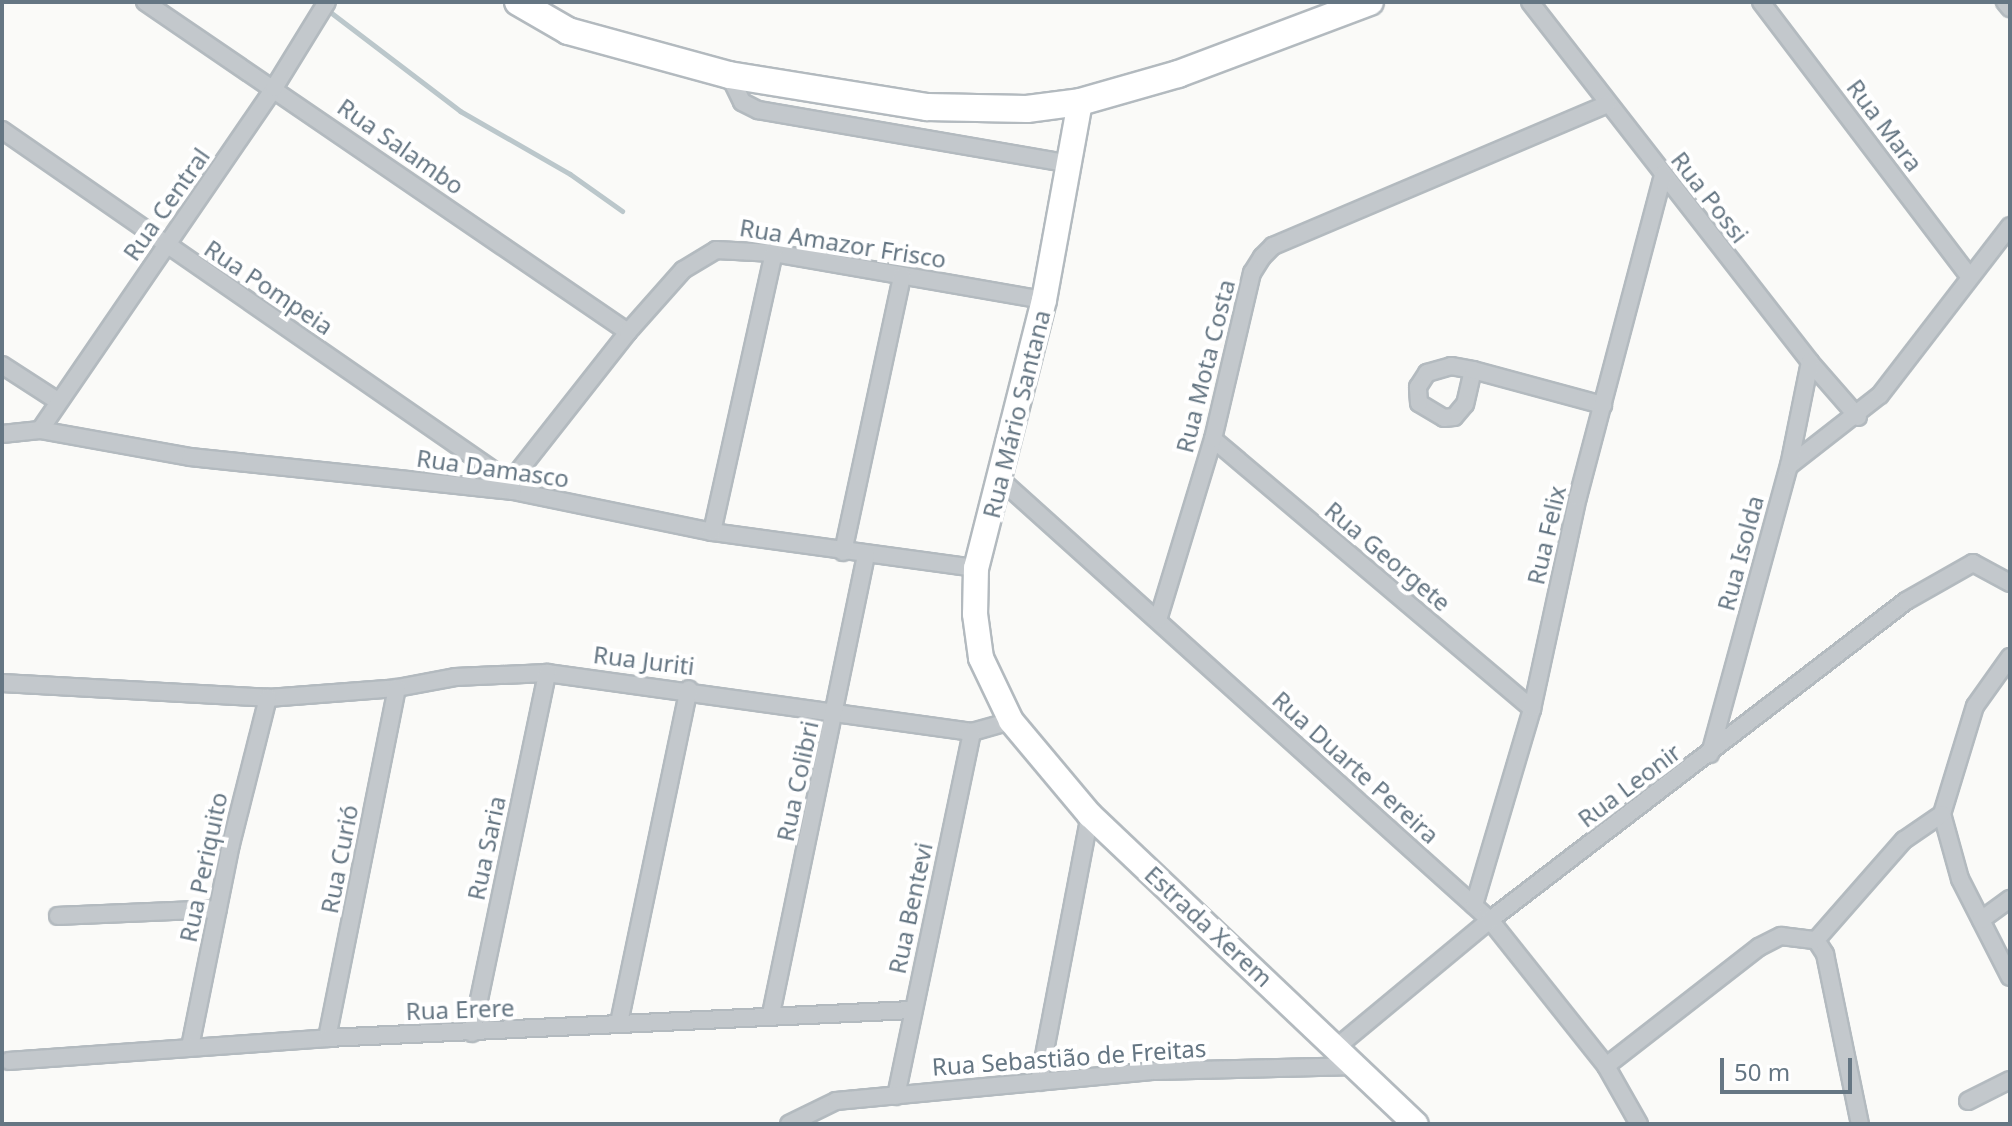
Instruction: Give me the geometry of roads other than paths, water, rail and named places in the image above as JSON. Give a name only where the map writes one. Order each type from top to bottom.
[{"type":"main road","points":[[518,2],[568,31],[729,75],[927,107],[1027,109],[1080,102],[1178,74],[1370,2]]},
{"type":"street","name":"Rua Salambo","points":[[145,2],[628,332]]},
{"type":"street","name":"Rua Possi","points":[[1530,2],[1810,362],[1858,417]]},
{"type":"street","name":"Rua Mara","points":[[1761,2],[1970,277]]},
{"type":"street","points":[[2005,2],[2010,8]]},
{"type":"street","name":"Rua Central","points":[[40,430],[56,400],[274,88],[323,8]]},
{"type":"street","points":[[729,75],[742,102],[758,110],[1070,164]]},
{"type":"street","name":"Rua Mário Santana","points":[[1011,721],[981,658],[975,614],[976,568],[1001,480],[1044,300],[1080,102]]},
{"type":"street","name":"Rua Mota Costa","points":[[1158,620],[1213,439],[1252,273],[1273,246],[1607,104]]},
{"type":"street","name":"Rua Pompeia","points":[[2,130],[512,486]]},
{"type":"street","name":"Rua Felix","points":[[1474,905],[1532,709],[1603,405],[1663,175]]},
{"type":"street","points":[[1789,466],[1858,417],[2010,226]]},
{"type":"street","name":"Rua Amazor Frisco","points":[[512,486],[628,332],[703,255],[730,248],[774,253],[1044,300]]},
{"type":"street","points":[[712,532],[774,253]]},
{"type":"street","points":[[843,552],[902,276]]},
{"type":"street","name":"Rua Isolda","points":[[1710,754],[1789,466],[1810,362]]},
{"type":"street","points":[[2,365],[56,400]]},
{"type":"street","points":[[1473,370],[1603,405]]},
{"type":"street","name":"Rua Damasco","points":[[2,434],[40,430],[190,457],[512,486],[712,532],[866,556],[976,568]]},
{"type":"street","name":"Rua Georgete","points":[[1213,439],[1532,709]]},
{"type":"street","name":"Rua Duarte Pereira","points":[[1001,480],[1490,920],[1606,1066],[1639,1124]]},
{"type":"street","name":"Rua Colibri","points":[[771,1014],[836,714],[866,556]]},
{"type":"street","name":"Rua Leonir","points":[[1338,1046],[1490,920],[1710,754],[1829,658],[1956,570],[1973,563],[2010,583]]},
{"type":"street","points":[[2010,657],[1975,706],[1942,814],[1949,850],[2010,977]]},
{"type":"street","name":"Rua Juriti","points":[[268,698],[397,688],[455,677],[547,673],[689,689],[836,714],[972,732],[1011,721]]},
{"type":"street","name":"Rua Saria","points":[[472,1033],[547,673]]},
{"type":"street","points":[[2,683],[268,698]]},
{"type":"street","name":"Rua Curió","points":[[327,1038],[397,688]]},
{"type":"street","points":[[619,1023],[689,689]]},
{"type":"street","name":"Rua Periquito","points":[[190,1047],[218,909],[268,698]]},
{"type":"street","name":"Estrada Xerem","points":[[1011,721],[1090,815],[1338,1046],[1416,1124]]},
{"type":"street","name":"Rua Bentevi","points":[[896,1096],[972,732]]},
{"type":"street","points":[[1816,940],[1904,840],[1942,814]]},
{"type":"street","points":[[1039,1082],[1090,815]]},
{"type":"street","points":[[1981,920],[2010,899]]},
{"type":"street","points":[[58,916],[218,909]]},
{"type":"street","points":[[1606,1066],[1759,947],[1781,936],[1816,940]]},
{"type":"street","points":[[1816,940],[1825,954],[1860,1124]]},
{"type":"street","name":"Rua Erere","points":[[9,1061],[327,1038],[472,1033],[771,1014],[913,1010]]},
{"type":"street","name":"Rua Sebastião de Freitas","points":[[789,1124],[836,1101],[1155,1071],[1358,1066]]},
{"type":"street","points":[[1968,1101],[2010,1080]]},
{"type":"waterway","points":[[317,2],[460,111],[570,174],[622,211]]}]
